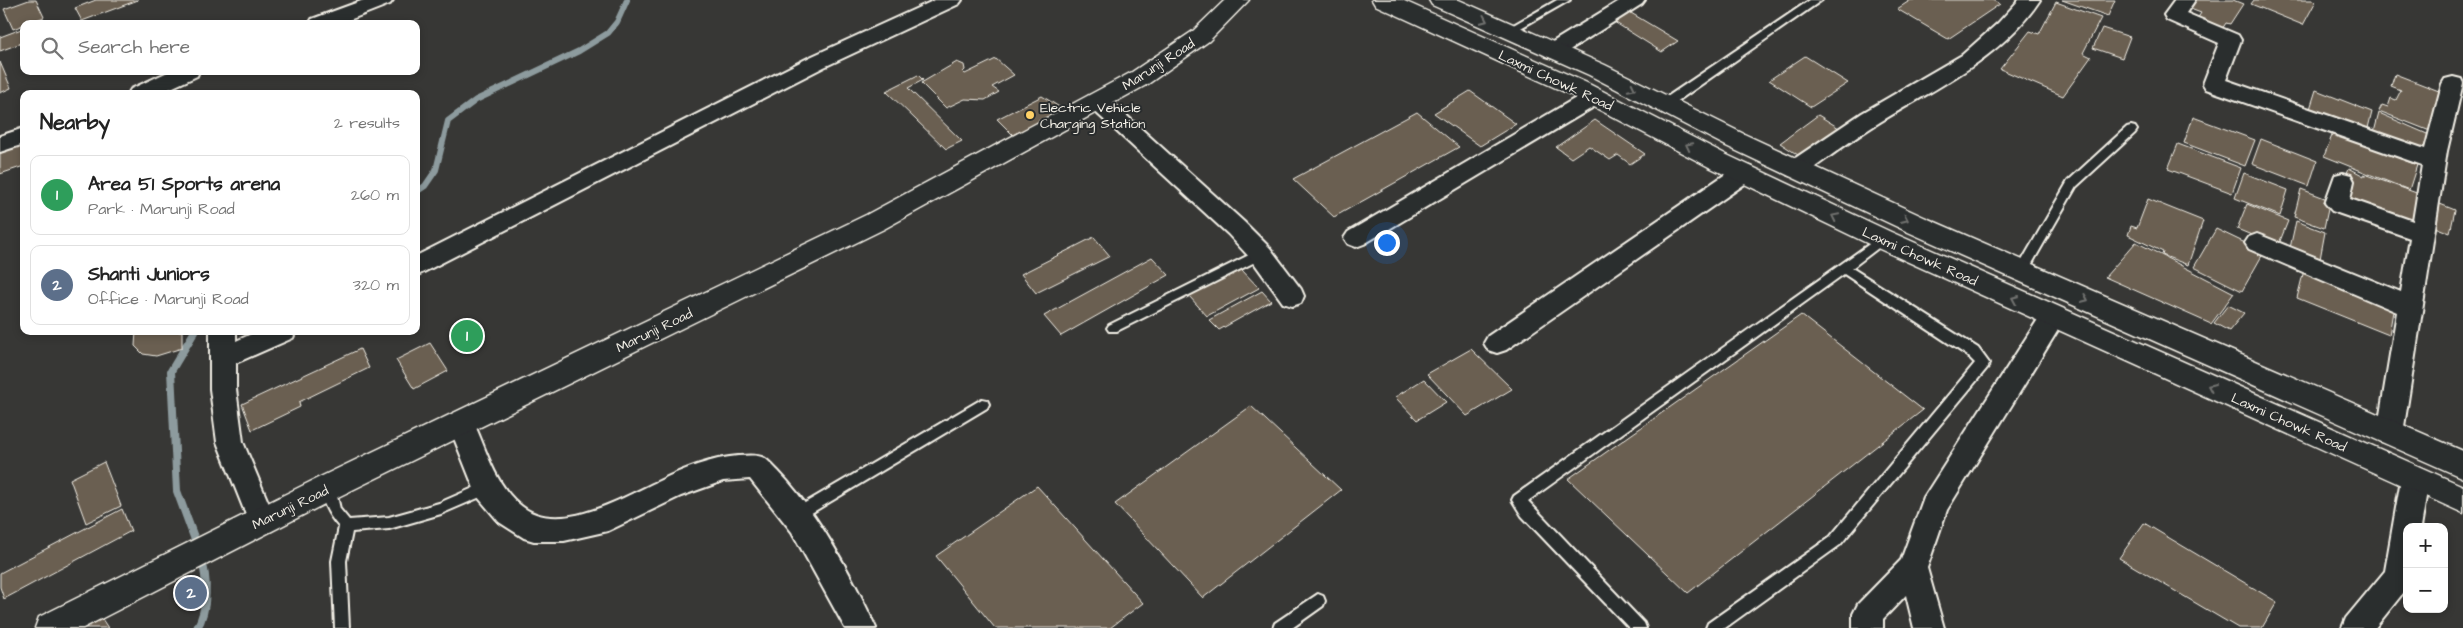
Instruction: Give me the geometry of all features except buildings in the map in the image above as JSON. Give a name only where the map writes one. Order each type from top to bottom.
[{"type":"main road","name":"Marunji Road","points":[[51,628],[329,487],[875,222],[1140,78],[1201,36],[1238,0]]},
{"type":"main road","name":"Laxmi Chowk Road","points":[[1383,0],[1594,97],[1744,173],[1882,239],[2463,500]]},
{"type":"main road","name":"Laxmi Chowk Road","points":[[1440,0],[1553,50],[1803,172],[2022,271],[2463,465]]},
{"type":"main road","points":[[1789,195],[1803,172]]},
{"type":"main road","points":[[2382,464],[2390,433]]},
{"type":"street","points":[[330,20],[383,0]]},
{"type":"street","points":[[420,265],[818,62],[952,0]]},
{"type":"street","points":[[1553,50],[1635,0]]},
{"type":"street","points":[[1803,172],[1870,118],[1969,60],[2010,23],[2030,0]]},
{"type":"street","points":[[2185,0],[2174,15],[2231,40],[2214,84],[2434,161]]},
{"type":"street","points":[[148,90],[180,75]]},
{"type":"street","points":[[2390,433],[2434,161],[2454,84]]},
{"type":"street","points":[[1356,238],[1594,97]]},
{"type":"street","points":[[1097,101],[1236,228],[1261,254],[1292,296]]},
{"type":"street","points":[[0,144],[20,137]]},
{"type":"street","points":[[1497,343],[1622,255],[1744,173]]},
{"type":"street","points":[[2343,181],[2337,202],[2340,205],[2422,232]]},
{"type":"street","points":[[2257,243],[2411,307]]},
{"type":"street","points":[[1868,628],[1868,614],[1913,568],[1934,506],[2053,316]]},
{"type":"street","points":[[262,521],[230,442],[224,390],[223,344],[265,335]]},
{"type":"street","points":[[461,423],[487,488],[509,513],[534,528],[564,529],[608,519],[671,488],[722,469],[756,467],[776,486],[798,514],[861,628]]},
{"type":"street","points":[[2408,523],[2415,478]]},
{"type":"street","points":[[2356,628],[2399,576],[2403,552]]},
{"type":"street","points":[[1913,568],[1929,628]]},
{"type":"lane","points":[[1508,31],[1565,0]]},
{"type":"lane","points":[[1665,104],[1817,0]]},
{"type":"lane","points":[[2022,271],[2072,184],[2131,130]]},
{"type":"lane","points":[[1639,628],[1527,512],[1519,500],[1682,386],[1882,239]]},
{"type":"lane","points":[[1113,328],[1261,254]]},
{"type":"lane","points":[[1713,628],[1835,541],[1983,363],[1973,352],[1843,268]]},
{"type":"lane","points":[[798,514],[982,404]]},
{"type":"lane","points":[[329,487],[334,511],[346,526],[340,560],[342,628]]},
{"type":"lane","points":[[346,526],[389,523],[441,508],[487,488]]},
{"type":"lane","points":[[1280,628],[1318,601]]},
{"type":"waterway","points":[[420,189],[425,186],[436,170],[448,121],[476,100],[579,51],[608,33],[617,22],[627,0]]},
{"type":"waterway","points":[[193,335],[171,371],[177,491],[198,548]]},
{"type":"waterway","points":[[197,628],[201,621],[206,594],[205,575],[201,558]]},
{"type":"place","name":"Electric Vehicle Charging Station","points":[[1030,115]]},
{"type":"place","name":"Area 51 Sports arena","points":[[467,336]]},
{"type":"place","name":"Shanti Juniors","points":[[191,593]]}]
